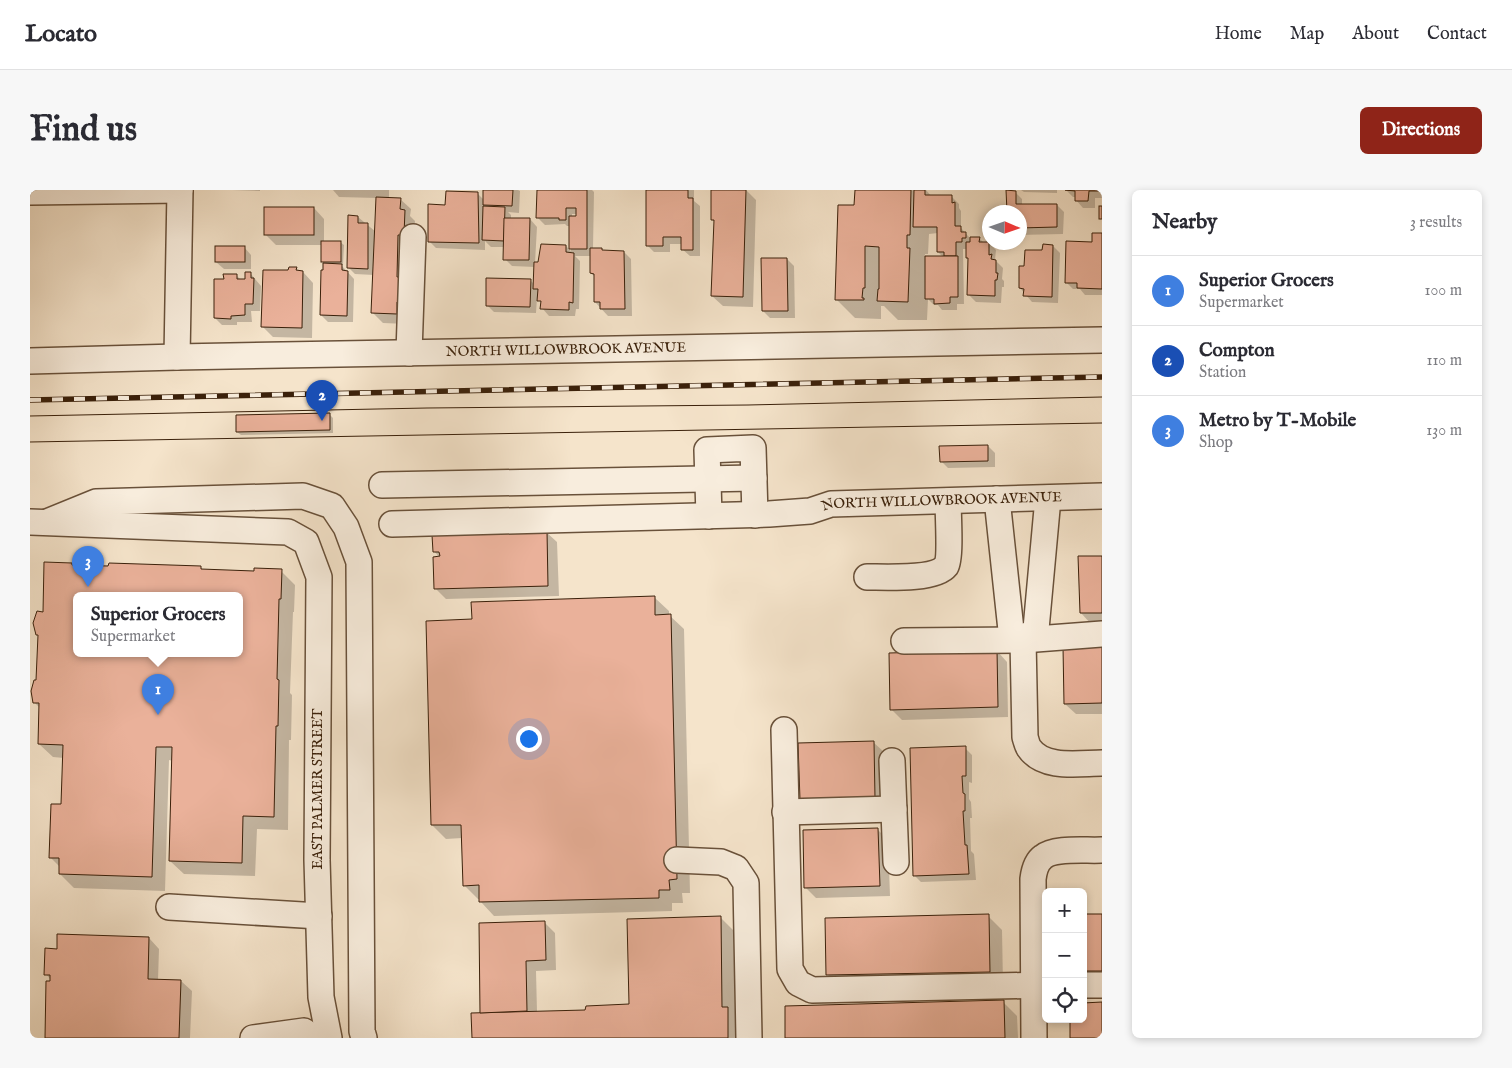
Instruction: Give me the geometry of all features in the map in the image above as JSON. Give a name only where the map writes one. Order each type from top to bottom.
[{"type":"street","points":[[30,192],[180,190],[177,357]]},
{"type":"street","points":[[409,352],[413,237]]},
{"type":"street","name":"NORTH WILLOWBROOK AVENUE","points":[[30,361],[409,352],[1102,340]]},
{"type":"street","points":[[709,516],[707,450],[753,448],[755,515]]},
{"type":"street","points":[[382,484],[708,480]]},
{"type":"street","points":[[39,522],[96,502],[303,496],[332,506],[346,526],[359,562],[362,1032],[364,1038]]},
{"type":"street","name":"NORTH WILLOWBROOK AVENUE","points":[[392,524],[755,515],[810,511],[831,504],[1102,496]]},
{"type":"street","points":[[1023,640],[1036,629],[1048,498]]},
{"type":"street","points":[[996,499],[1011,630],[1023,640],[1025,737],[1029,748],[1040,757],[1053,763],[1102,763]]},
{"type":"street","points":[[867,577],[935,574],[946,566],[949,556],[948,501]]},
{"type":"street","name":"EAST PALMER STREET","points":[[39,522],[288,532],[306,542],[319,577],[317,860],[321,997],[329,1038]]},
{"type":"street","points":[[904,641],[1023,640],[1102,634]]},
{"type":"street","points":[[784,730],[790,968],[798,983],[812,990],[1040,985]]},
{"type":"street","points":[[892,761],[896,862]]},
{"type":"street","points":[[786,812],[894,809]]},
{"type":"street","points":[[1034,1038],[1040,985],[1033,879],[1035,868],[1041,858],[1053,852],[1102,850]]},
{"type":"street","points":[[676,860],[721,862],[736,868],[746,883],[749,1038]]},
{"type":"street","points":[[168,907],[319,916]]},
{"type":"street","points":[[1087,985],[1102,985]]},
{"type":"street","points":[[252,1038],[304,1031],[314,1038]]},
{"type":"building","points":[[483,190],[513,190],[512,206],[483,205]]},
{"type":"building","points":[[537,190],[587,190],[587,249],[569,249],[569,216],[576,216],[576,208],[566,208],[566,220],[559,220],[559,218],[536,218]]},
{"type":"building","points":[[646,190],[688,190],[688,198],[693,198],[693,250],[681,250],[681,237],[663,237],[663,246],[646,246]]},
{"type":"building","points":[[711,190],[746,190],[743,297],[711,296],[714,220],[711,220]]},
{"type":"building","points":[[855,190],[911,190],[910,235],[907,235],[907,248],[910,248],[908,302],[877,301],[879,289],[879,247],[865,246],[865,288],[863,288],[862,298],[864,300],[835,300],[838,205],[854,205]]},
{"type":"building","points":[[914,190],[925,190],[925,195],[952,195],[952,203],[955,202],[955,226],[961,226],[961,232],[966,232],[966,238],[962,238],[962,242],[956,242],[956,256],[944,256],[944,252],[937,252],[937,227],[913,227]]},
{"type":"building","points":[[1006,190],[1016,191],[1016,204],[1057,204],[1057,227],[1027,228],[1027,205],[1007,205]]},
{"type":"building","points":[[1065,190],[1100,190],[1089,191],[1088,201],[1075,201],[1075,191]]},
{"type":"building","points":[[446,191],[478,192],[479,243],[428,242],[428,204],[445,205]]},
{"type":"building","points":[[376,197],[401,198],[400,209],[405,210],[404,235],[398,235],[397,277],[402,277],[401,302],[397,302],[397,314],[371,313]]},
{"type":"building","points":[[483,206],[505,207],[504,241],[482,240]]},
{"type":"building","points":[[1099,206],[1102,206],[1102,219],[1099,219]]},
{"type":"building","points":[[264,207],[314,207],[314,235],[264,235]]},
{"type":"building","points":[[348,215],[358,216],[358,223],[368,223],[368,269],[347,268]]},
{"type":"building","points":[[504,218],[530,218],[529,260],[503,260]]},
{"type":"building","points":[[1092,233],[1102,233],[1102,289],[1077,288],[1077,283],[1065,283],[1066,241],[1092,242]]},
{"type":"building","points":[[970,237],[980,237],[979,242],[982,242],[982,250],[989,250],[989,255],[992,254],[991,259],[996,260],[996,273],[998,273],[997,280],[995,280],[995,296],[967,295],[968,258],[966,258],[966,242],[970,242]]},
{"type":"building","points":[[321,241],[341,241],[341,262],[321,262]]},
{"type":"building","points":[[541,244],[566,245],[566,252],[574,253],[573,303],[569,302],[569,310],[540,309],[541,301],[537,301],[538,289],[533,289],[534,262],[538,262]]},
{"type":"building","points":[[1043,244],[1053,245],[1052,297],[1023,296],[1024,289],[1019,288],[1019,266],[1024,266],[1025,250],[1042,250]]},
{"type":"building","points":[[215,246],[245,246],[245,262],[215,262]]},
{"type":"building","points":[[590,248],[624,251],[625,309],[600,309],[600,302],[594,302],[594,274],[590,273]]},
{"type":"building","points":[[925,256],[958,256],[958,297],[950,297],[950,303],[934,304],[934,299],[925,299]]},
{"type":"building","points":[[761,258],[787,258],[788,311],[762,311]]},
{"type":"building","points":[[323,263],[342,264],[342,270],[348,271],[347,316],[320,315],[321,270],[323,270]]},
{"type":"building","points":[[289,267],[297,267],[296,270],[303,271],[302,328],[261,327],[263,270],[288,270]]},
{"type":"building","points":[[245,272],[251,272],[251,278],[254,278],[253,304],[245,304],[245,315],[231,316],[231,319],[214,318],[214,279],[224,279],[223,274],[237,274],[237,279],[245,279]]},
{"type":"building","points":[[486,278],[531,279],[530,307],[486,306]]},
{"type":"building","points":[[330,413],[330,430],[236,432],[236,415]]},
{"type":"building","points":[[988,445],[988,461],[940,462],[939,446]]},
{"type":"building","points":[[523,531],[547,531],[548,586],[434,589],[433,557],[440,556],[439,552],[433,552],[432,535],[523,533]]},
{"type":"building","points":[[1078,556],[1102,556],[1102,613],[1080,613]]},
{"type":"building","points":[[44,562],[108,566],[109,563],[201,566],[201,569],[254,571],[254,568],[282,569],[281,599],[279,599],[278,726],[276,726],[274,817],[243,816],[242,863],[169,861],[172,747],[156,747],[152,877],[59,874],[59,858],[49,858],[51,804],[61,804],[63,745],[38,744],[39,703],[33,703],[31,691],[34,680],[36,680],[38,635],[36,635],[33,623],[37,611],[43,612]]},
{"type":"building","points":[[655,596],[655,615],[671,614],[677,879],[669,880],[670,890],[659,890],[659,898],[479,902],[479,885],[463,886],[461,825],[431,825],[426,621],[472,619],[471,602]]},
{"type":"building","points":[[1102,646],[1102,703],[1064,704],[1063,647]]},
{"type":"building","points":[[997,650],[998,707],[890,710],[889,653]]},
{"type":"building","points":[[874,741],[875,798],[800,800],[798,743]]},
{"type":"building","points":[[966,746],[966,776],[962,776],[963,793],[965,794],[965,811],[963,811],[965,845],[967,845],[969,874],[913,876],[910,748]]},
{"type":"building","points":[[878,828],[880,886],[804,888],[803,830]]},
{"type":"building","points":[[989,914],[990,972],[826,975],[825,918]]},
{"type":"building","points":[[1087,914],[1102,914],[1102,971],[1087,971]]},
{"type":"building","points":[[721,916],[722,1007],[728,1007],[728,1038],[472,1038],[471,1013],[585,1010],[586,1006],[629,1004],[627,919]]},
{"type":"building","points":[[545,921],[546,960],[526,961],[527,1011],[480,1013],[479,923]]},
{"type":"building","points":[[57,934],[149,937],[148,979],[181,980],[179,1038],[45,1038],[46,981],[50,981],[50,975],[44,975],[45,948],[57,949]]},
{"type":"building","points":[[1004,1000],[1005,1038],[785,1038],[785,1006]]},
{"type":"building","points":[[1102,1002],[1102,1038],[1070,1038],[1070,1023],[1087,1023],[1087,1003]]},
{"type":"tram line","points":[[30,416],[427,408],[748,405],[1102,397]]},
{"type":"tram line","points":[[30,442],[1102,423]]},
{"type":"railway","points":[[30,400],[1102,377]]},
{"type":"place","name":"Compton","points":[[322,421]]},
{"type":"place","name":"Metro by T-Mobile","points":[[88,587]]},
{"type":"place","name":"Superior Grocers","points":[[158,715]]}]
